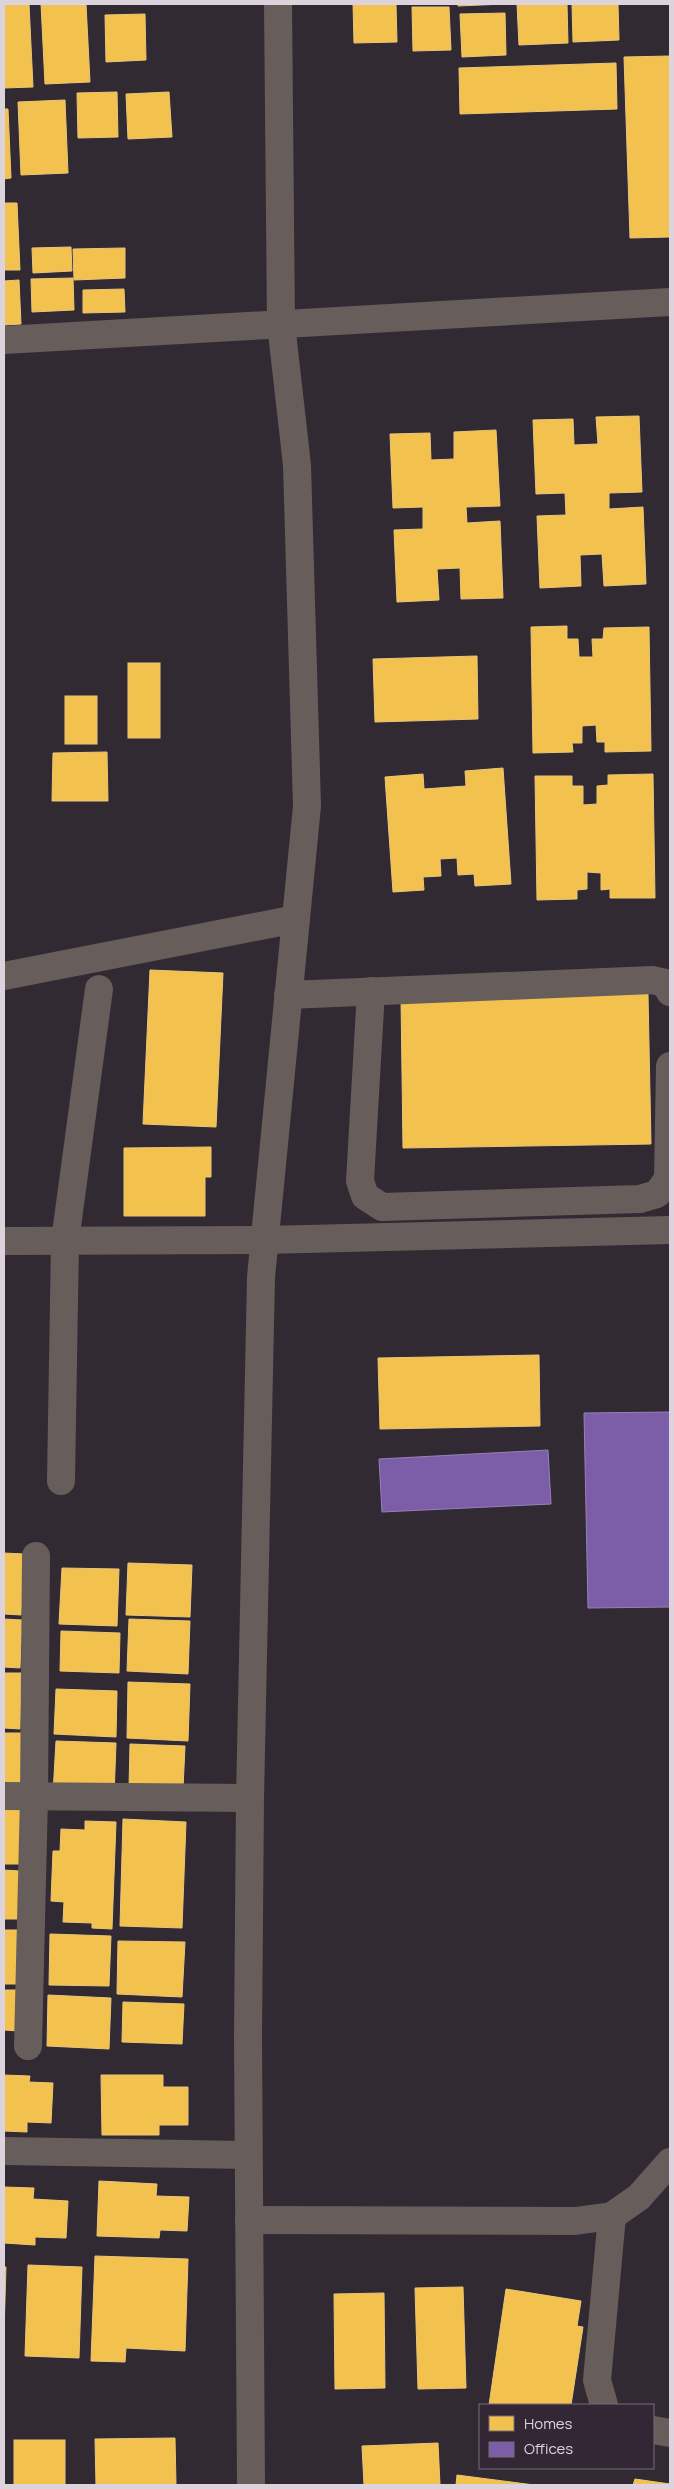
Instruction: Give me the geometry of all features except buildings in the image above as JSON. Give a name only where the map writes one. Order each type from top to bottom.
[{"type":"street","points":[[251,2485],[248,2155],[250,1798],[261,1277],[307,806],[297,464],[281,324],[278,4]]},
{"type":"street","points":[[4,340],[670,302]]},
{"type":"street","points":[[4,976],[296,919]]},
{"type":"street","points":[[288,995],[652,980],[666,983],[670,992]]},
{"type":"street","points":[[61,1481],[65,1241],[99,989]]},
{"type":"street","points":[[371,991],[360,1181],[365,1196],[382,1207],[640,1199],[657,1194],[668,1179],[670,1066]]},
{"type":"street","points":[[4,1241],[265,1240],[670,1230]]},
{"type":"street","points":[[28,2046],[34,1797],[36,1556]]},
{"type":"street","points":[[4,1796],[250,1798]]},
{"type":"street","points":[[4,2151],[248,2155]]},
{"type":"street","points":[[249,2220],[574,2221],[612,2216],[639,2198],[670,2162]]},
{"type":"street","points":[[604,2404],[597,2380],[612,2216]]},
{"type":"street","points":[[654,2430],[670,2433]]}]
